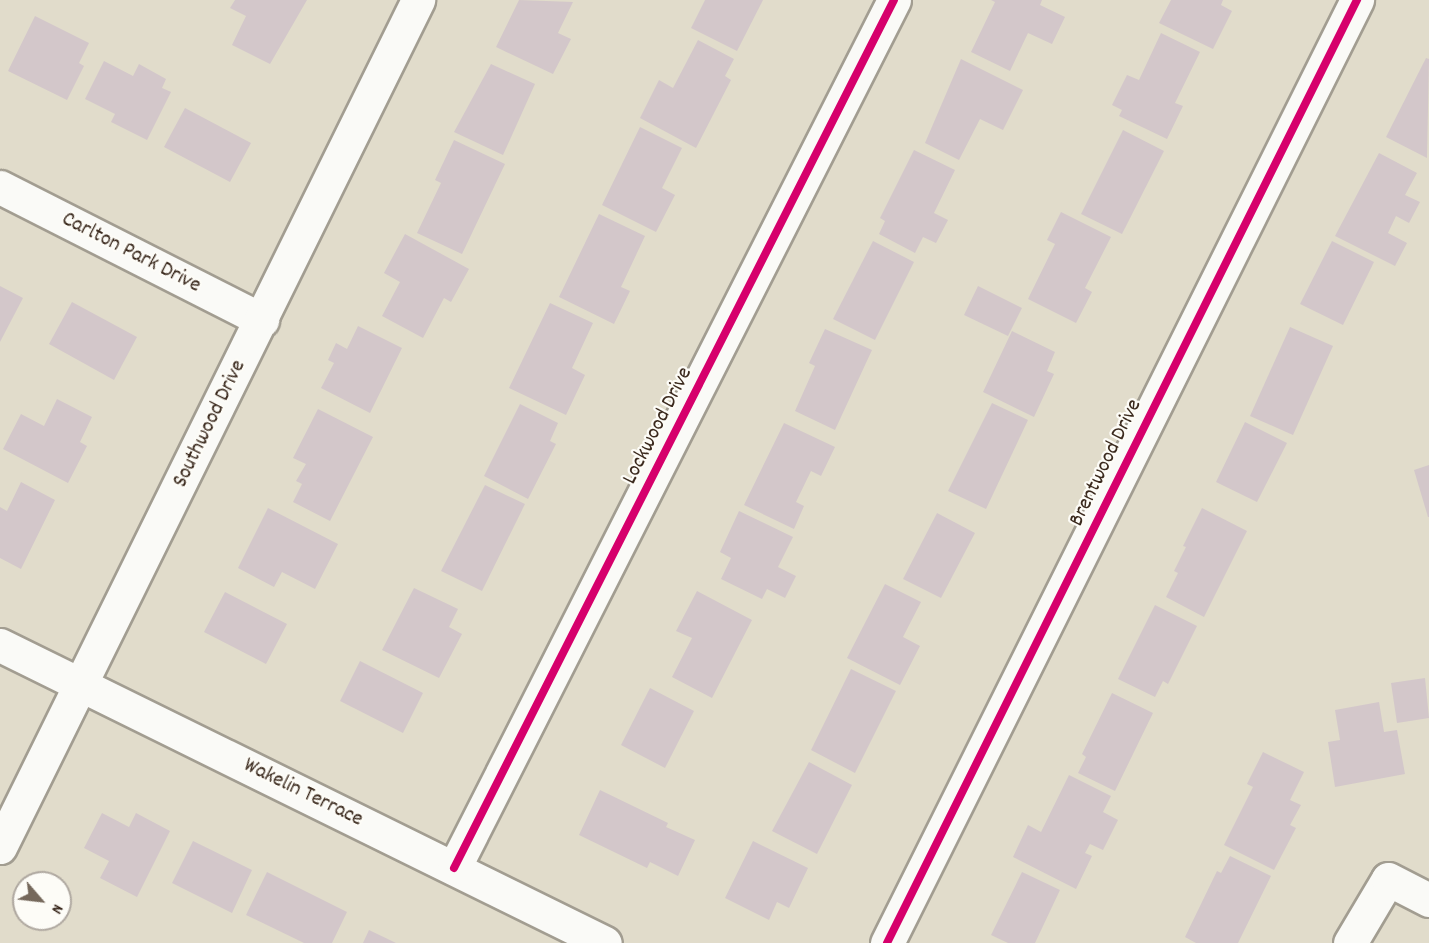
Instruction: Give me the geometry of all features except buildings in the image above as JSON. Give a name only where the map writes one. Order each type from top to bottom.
[{"type":"street","name":"Southwood Drive","points":[[0,847],[418,0]]},
{"type":"street","name":"Lockwood Drive","points":[[454,868],[894,0]]},
{"type":"street","name":"Brentwood Drive","points":[[887,943],[1357,0]]},
{"type":"street","name":"Carlton Park Drive","points":[[0,187],[262,320]]},
{"type":"street","name":"Wakelin Terrace","points":[[0,645],[605,943]]},
{"type":"street","points":[[1350,943],[1388,879],[1429,900]]},
{"type":"cycle path","points":[[454,868],[894,0]]},
{"type":"cycle path","points":[[887,943],[1357,0]]}]
